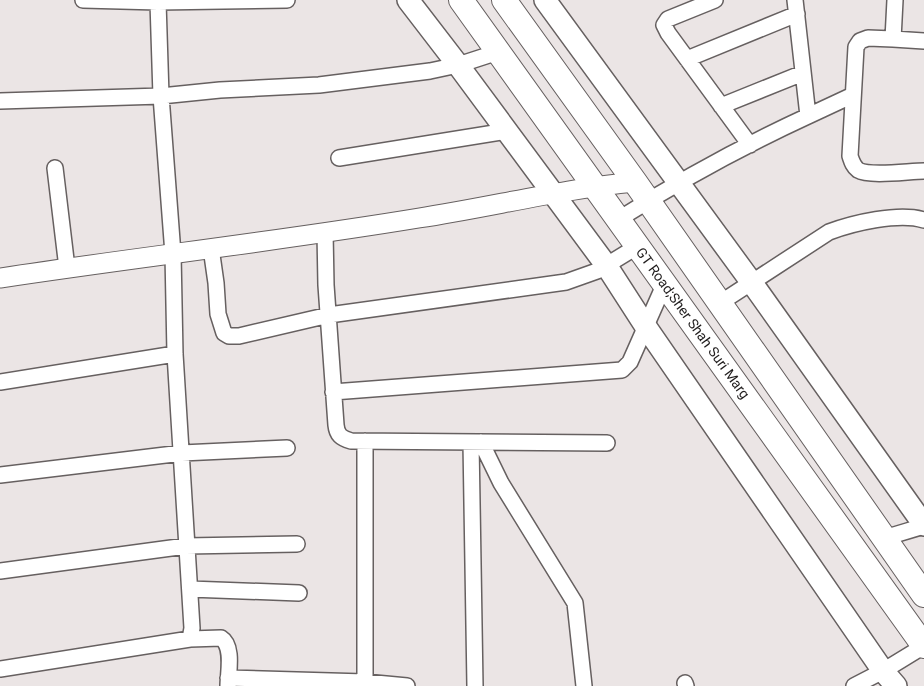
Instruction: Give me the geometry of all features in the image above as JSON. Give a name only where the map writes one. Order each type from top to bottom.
[{"type":"main road","points":[[408,0],[606,265],[646,327],[890,678]]},
{"type":"main road","name":"GT Road;Sher Shah Suri Marg","points":[[460,0],[924,646]]},
{"type":"main road","points":[[504,0],[642,192],[924,595]]},
{"type":"main road","points":[[545,0],[752,283],[924,525]]},
{"type":"street","points":[[84,0],[158,2],[287,0]]},
{"type":"street","points":[[715,0],[668,19],[664,22],[665,28],[750,145]]},
{"type":"street","points":[[893,39],[895,0]]},
{"type":"street","points":[[158,2],[161,96],[173,254],[175,354],[192,628],[190,640]]},
{"type":"street","points":[[687,59],[796,7],[808,116]]},
{"type":"street","points":[[924,41],[874,38],[860,41],[856,47],[854,54],[850,156],[854,166],[860,171],[872,173],[924,171]]},
{"type":"street","points":[[0,101],[161,96],[220,90],[319,85],[430,71],[458,65],[498,52]]},
{"type":"street","points":[[721,106],[802,73]]},
{"type":"street","points":[[0,278],[428,217],[595,186],[642,192],[679,184],[750,145],[853,95]]},
{"type":"street","points":[[339,158],[507,130]]},
{"type":"street","points":[[55,168],[67,268]]},
{"type":"street","points":[[619,219],[642,192]]},
{"type":"street","points":[[720,304],[829,232],[864,222],[915,217],[924,220]]},
{"type":"street","points":[[324,232],[333,392],[337,433],[343,439],[366,441],[607,443]]},
{"type":"street","points":[[211,248],[218,314],[224,333],[229,336],[239,336],[328,315],[566,282],[584,277],[638,246]]},
{"type":"street","points":[[333,392],[622,370],[630,362],[664,283]]},
{"type":"street","points":[[0,382],[175,354]]},
{"type":"street","points":[[365,682],[366,441]]},
{"type":"street","points":[[475,686],[476,442]]},
{"type":"street","points":[[476,442],[575,603],[584,686]]},
{"type":"street","points":[[0,475],[182,453],[286,448]]},
{"type":"street","points":[[884,538],[924,525]]},
{"type":"street","points":[[0,571],[186,546],[296,544]]},
{"type":"street","points":[[190,589],[299,593]]},
{"type":"street","points":[[0,669],[209,637],[225,640],[229,652],[228,682],[365,682],[407,686]]},
{"type":"street","points":[[854,686],[890,678],[924,646]]}]
